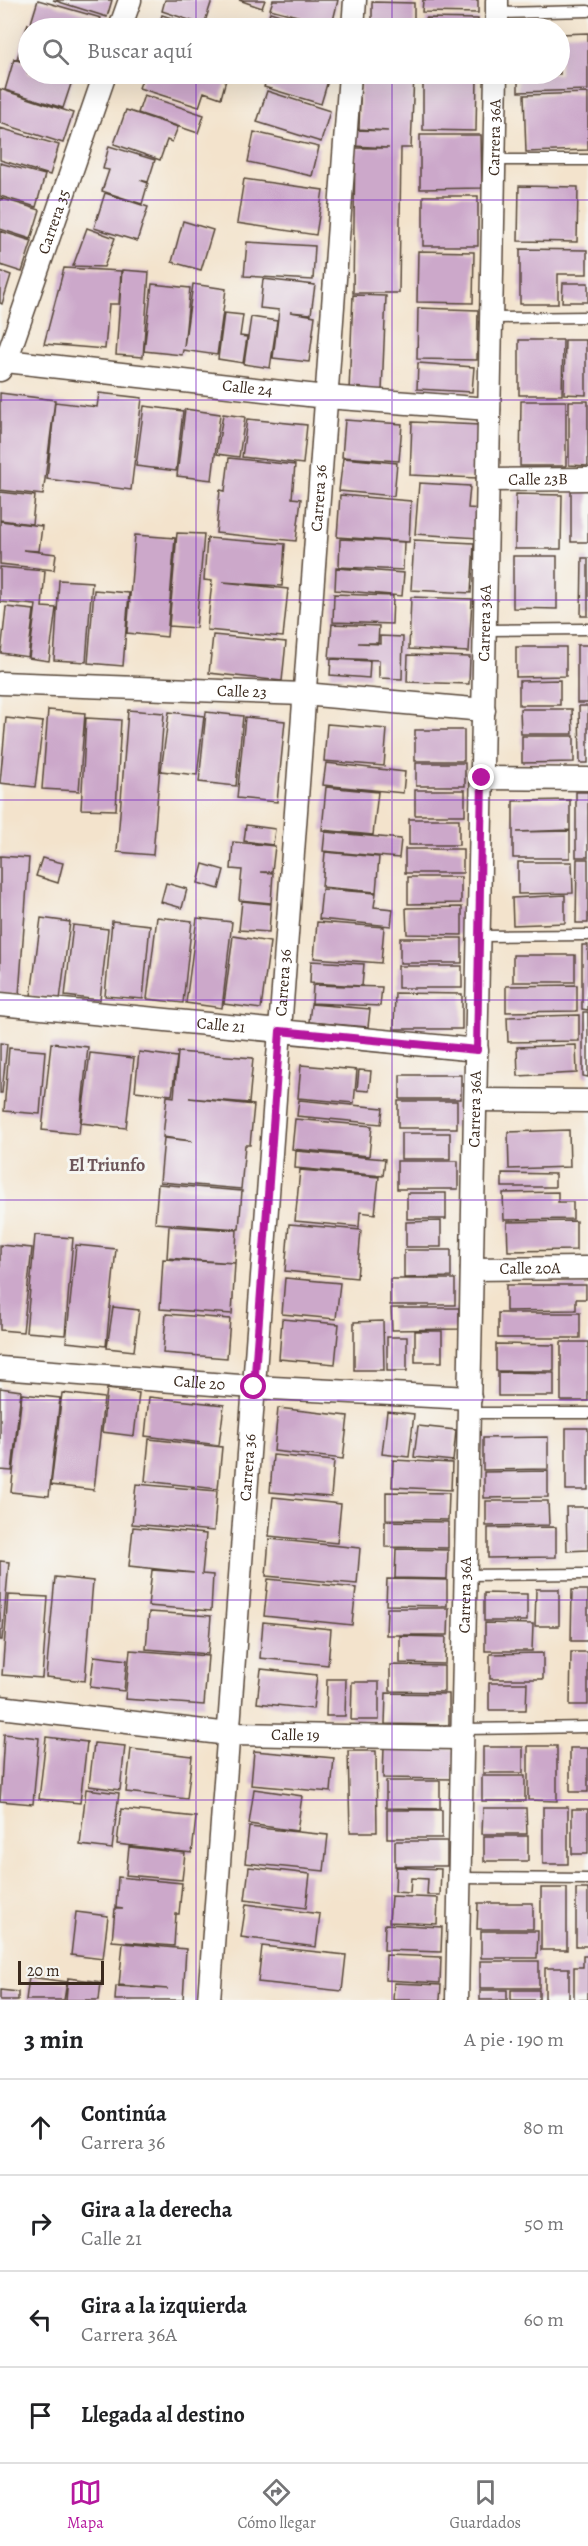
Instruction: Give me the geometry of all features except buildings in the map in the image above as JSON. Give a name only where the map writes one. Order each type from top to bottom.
[{"type":"street","points":[[124,18],[130,0]]},
{"type":"street","points":[[354,18],[355,0]]},
{"type":"street","name":"Carrera 35","points":[[3,365],[101,84]]},
{"type":"street","name":"Carrera 36","points":[[209,2000],[349,84]]},
{"type":"street","name":"Carrera 36A","points":[[458,2000],[496,84]]},
{"type":"street","name":"Calle 24","points":[[3,365],[326,397],[489,409]]},
{"type":"street","name":"Calle 23B","points":[[488,480],[588,479]]},
{"type":"street","name":"Calle 23","points":[[0,683],[304,694],[483,710]]},
{"type":"street","points":[[482,778],[588,779]]},
{"type":"street","name":"Calle 21","points":[[0,1004],[477,1050]]},
{"type":"street","points":[[476,1100],[588,1101]]},
{"type":"street","name":"Calle 20A","points":[[472,1269],[588,1268]]},
{"type":"street","name":"Calle 20","points":[[0,1368],[469,1405]]},
{"type":"street","name":"Calle 19","points":[[0,1707],[229,1734],[457,1738],[463,1729]]},
{"type":"lane","points":[[497,14],[588,11]]},
{"type":"lane","points":[[495,160],[588,160]]},
{"type":"lane","points":[[491,318],[588,317]]},
{"type":"lane","points":[[485,630],[588,629]]},
{"type":"lane","points":[[479,936],[588,935]]},
{"type":"lane","name":"Calle 20","points":[[469,1405],[588,1413]]},
{"type":"lane","points":[[466,1575],[588,1574]]},
{"type":"lane","name":"Calle 19","points":[[463,1729],[588,1727]]},
{"type":"lane","points":[[460,1878],[588,1879]]},
{"type":"district","name":"El Triunfo","points":[[107,1165]]},
{"type":"route","points":[[254,1387],[280,1031],[477,1050],[482,778]]}]
